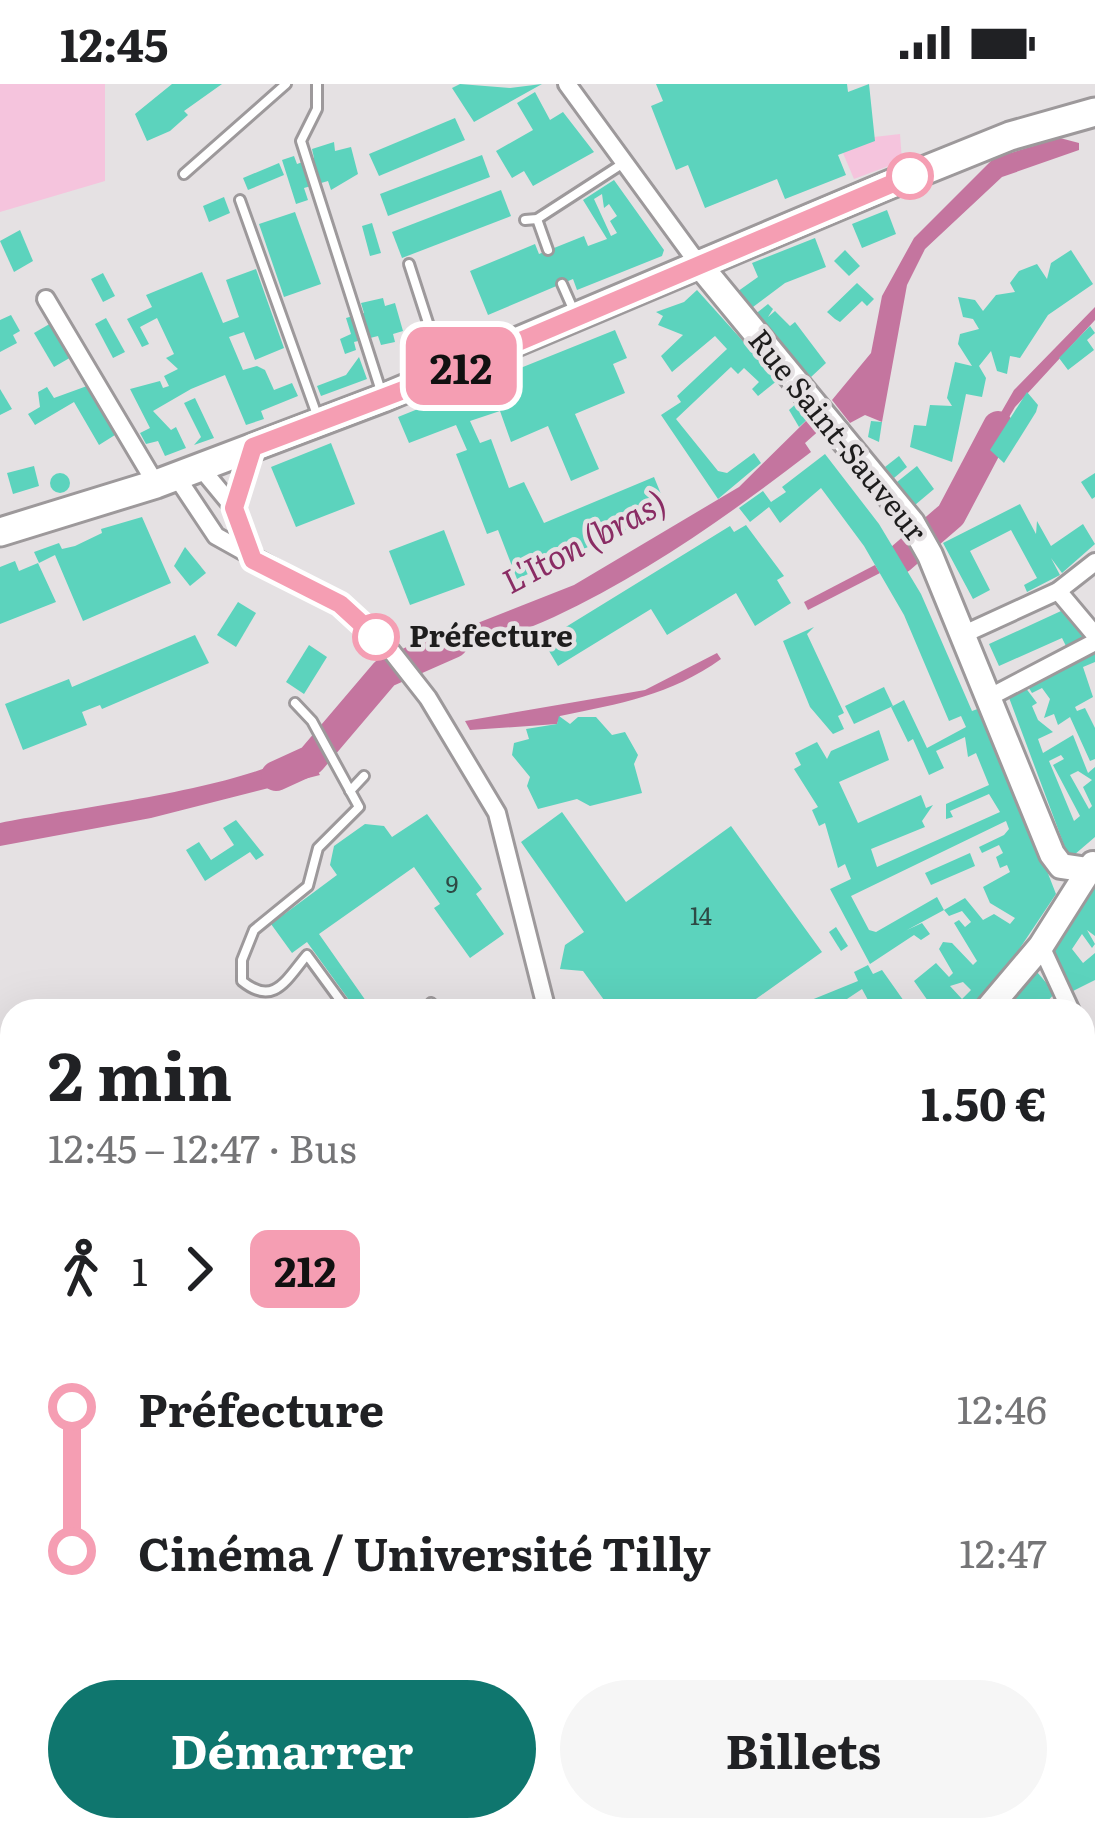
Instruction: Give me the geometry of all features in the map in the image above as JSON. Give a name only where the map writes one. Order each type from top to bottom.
[{"type":"main road","points":[[0,532],[177,476],[383,398],[697,262],[1010,136],[1095,112]]},
{"type":"street","name":"Rue Saint-Sauveur","points":[[567,84],[697,262],[923,542],[1052,854],[1061,866],[1092,866]]},
{"type":"street","points":[[46,299],[216,536],[340,604],[392,652],[416,682],[422,704],[497,813],[546,999]]},
{"type":"street","points":[[253,447],[234,508],[253,560]]},
{"type":"street","points":[[177,476],[234,508]]},
{"type":"street","points":[[962,635],[1058,591],[1095,562]]},
{"type":"street","points":[[988,698],[1095,638],[1058,591]]},
{"type":"street","points":[[996,999],[1041,946],[1092,866]]},
{"type":"street","points":[[1041,946],[1065,999]]},
{"type":"lane","points":[[184,174],[286,84]]},
{"type":"lane","points":[[317,84],[317,109],[302,141],[383,398]]},
{"type":"lane","points":[[525,220],[537,219],[623,164]]},
{"type":"lane","points":[[241,200],[320,422]]},
{"type":"lane","points":[[537,219],[548,250]]},
{"type":"lane","points":[[409,264],[444,373]]},
{"type":"lane","points":[[562,284],[575,316]]},
{"type":"lane","points":[[296,703],[359,807],[332,828],[318,848],[308,886],[254,930],[242,960],[242,981],[257,993],[269,994],[283,986],[307,955],[339,999]]},
{"type":"lane","points":[[350,791],[364,776]]},
{"type":"shaded area","points":[[0,84],[105,84],[105,181],[0,212]]},
{"type":"shaded area","points":[[900,134],[902,161],[854,179],[843,153],[874,137]]},
{"type":"shaded area","points":[[1060,138],[1079,143],[1079,150],[1002,177],[925,249],[907,285],[882,422],[865,415],[850,423],[832,400],[871,353],[882,296],[914,238],[994,158]]},
{"type":"shaded area","points":[[1095,307],[1095,320],[1015,407],[984,460],[976,456],[1014,390]]},
{"type":"shaded area","points":[[811,416],[822,428],[805,443],[811,452],[719,520],[622,582],[538,624],[423,665],[409,650],[574,585],[739,487]]},
{"type":"shaded area","points":[[974,463],[981,466],[949,532],[941,536],[931,523],[951,504]]},
{"type":"shaded area","points":[[875,565],[880,573],[808,610],[804,602]]},
{"type":"shaded area","points":[[717,653],[721,659],[664,690],[560,716],[557,724],[470,730],[465,721],[645,690]]},
{"type":"shaded area","points":[[377,663],[394,683],[370,699],[342,732],[332,716]]},
{"type":"shaded area","points":[[305,749],[320,775],[151,818],[0,846],[0,823],[204,786],[279,763]]},
{"type":"building","points":[[172,84],[222,84],[184,111],[188,115],[170,131],[147,141],[135,114]]},
{"type":"building","points":[[460,84],[510,88],[542,84],[474,122],[452,88]]},
{"type":"building","points":[[656,84],[847,84],[848,92],[869,84],[875,141],[838,155],[846,175],[785,199],[777,179],[705,208],[688,165],[676,170],[651,106],[663,101]]},
{"type":"building","points":[[535,92],[550,120],[563,112],[594,152],[533,186],[524,171],[512,178],[496,151],[533,130],[517,103]]},
{"type":"building","points":[[455,118],[465,140],[379,176],[369,154]]},
{"type":"building","points":[[334,142],[335,151],[351,147],[358,174],[331,190],[328,181],[304,188],[308,200],[296,204],[282,160],[294,156],[297,164],[314,158],[312,149]]},
{"type":"building","points":[[482,155],[490,177],[388,216],[380,194]]},
{"type":"building","points":[[279,163],[284,175],[248,190],[243,178]]},
{"type":"building","points":[[614,180],[664,250],[662,256],[577,290],[573,279],[488,315],[470,271],[535,244],[539,254],[584,236],[588,246],[607,239],[583,200]],"holes":[[[602,194],[604,208],[609,204],[617,216],[610,221],[617,233],[611,236],[594,199]]]},
{"type":"building","points":[[501,190],[511,216],[402,258],[392,232]]},
{"type":"building","points":[[224,197],[230,213],[209,222],[203,206]]},
{"type":"building","points":[[887,210],[896,234],[862,248],[852,224]]},
{"type":"building","points":[[295,212],[321,284],[284,297],[259,224]]},
{"type":"building","points":[[372,223],[381,253],[370,256],[362,226]]},
{"type":"building","points":[[20,230],[33,261],[14,272],[0,241]]},
{"type":"building","points":[[815,238],[826,267],[785,283],[749,310],[734,294],[758,277],[752,263]]},
{"type":"building","points":[[845,250],[860,266],[849,276],[834,261]]},
{"type":"building","points":[[1071,250],[1093,284],[1048,315],[1020,358],[1010,356],[1007,374],[997,371],[991,351],[979,366],[986,378],[982,397],[966,394],[952,462],[910,447],[914,425],[926,426],[930,405],[952,406],[947,398],[955,362],[972,366],[958,344],[960,334],[979,329],[973,319],[963,317],[958,297],[975,300],[983,311],[996,295],[1015,292],[1010,283],[1019,271],[1037,264],[1047,279],[1051,263]]},
{"type":"building","points":[[256,269],[284,348],[255,360],[244,332],[229,337],[243,370],[257,366],[265,370],[274,390],[292,383],[298,396],[261,411],[264,419],[246,425],[225,375],[191,389],[153,411],[171,430],[176,427],[186,448],[165,456],[158,441],[146,444],[140,433],[150,428],[130,389],[160,381],[163,388],[169,386],[164,376],[178,369],[166,358],[174,354],[157,318],[140,327],[149,344],[142,347],[127,319],[152,307],[146,295],[202,272],[223,323],[239,317],[226,280]]},
{"type":"building","points":[[103,273],[115,296],[103,302],[91,279]]},
{"type":"building","points":[[857,283],[874,299],[867,306],[862,301],[840,322],[827,312]]},
{"type":"building","points":[[697,290],[778,380],[758,396],[752,389],[759,382],[744,368],[738,374],[731,367],[676,419],[718,471],[727,473],[754,453],[761,463],[718,499],[661,415],[681,402],[677,396],[727,349],[715,336],[672,372],[661,356],[683,335],[658,325],[663,316],[656,312],[684,302]]},
{"type":"building","points":[[383,298],[385,306],[395,303],[403,331],[393,334],[395,342],[381,345],[378,336],[354,342],[356,350],[345,354],[340,339],[351,334],[346,318],[364,313],[361,303]]},
{"type":"building","points":[[768,304],[773,309],[768,317],[775,311],[790,326],[795,322],[826,363],[811,377],[754,315]]},
{"type":"building","points":[[11,315],[20,331],[13,335],[17,343],[0,352],[0,320]]},
{"type":"building","points":[[106,318],[125,352],[113,358],[95,324]]},
{"type":"building","points":[[53,322],[73,356],[54,367],[34,333]]},
{"type":"building","points":[[1090,326],[1095,333],[1087,340],[1094,350],[1068,370],[1059,358]]},
{"type":"building","points":[[615,330],[627,358],[613,364],[625,393],[575,414],[599,469],[571,481],[548,426],[511,442],[500,411],[470,421],[480,443],[491,439],[509,488],[524,482],[544,523],[654,477],[668,511],[517,579],[498,530],[487,534],[456,454],[467,450],[456,425],[409,443],[398,417]]},
{"type":"building","points":[[359,357],[367,379],[321,396],[317,386],[346,375]]},
{"type":"building","points":[[87,386],[115,435],[99,445],[74,402],[35,425],[28,414],[40,407],[38,392],[47,387],[54,398]]},
{"type":"building","points":[[0,389],[12,409],[0,415]]},
{"type":"building","points":[[1027,392],[1038,405],[1036,412],[1004,463],[990,450]]},
{"type":"building","points":[[195,398],[214,438],[194,445],[201,437],[184,403]]},
{"type":"building","points":[[798,402],[811,416],[799,427],[789,410]]},
{"type":"building","points":[[871,421],[882,422],[879,442],[868,437]]},
{"type":"building","points":[[331,443],[355,504],[296,527],[271,467]]},
{"type":"building","points":[[825,454],[879,524],[921,594],[972,711],[983,707],[1056,894],[986,999],[962,999],[927,999],[914,981],[936,963],[949,977],[953,973],[939,949],[943,942],[952,943],[973,965],[977,961],[954,923],[959,920],[965,927],[971,922],[962,911],[949,916],[944,910],[907,930],[922,923],[930,934],[921,940],[914,935],[870,964],[830,889],[851,879],[845,864],[838,868],[825,823],[819,826],[812,810],[818,807],[794,769],[801,765],[795,753],[817,742],[827,759],[831,751],[879,730],[889,760],[839,782],[858,823],[921,795],[926,808],[933,805],[922,821],[925,827],[871,849],[877,867],[1000,812],[989,794],[950,811],[953,817],[946,819],[946,804],[989,785],[976,753],[968,757],[965,737],[936,751],[944,768],[929,775],[913,739],[908,742],[891,707],[904,700],[927,748],[966,727],[961,716],[949,721],[904,615],[864,546],[821,488],[780,523],[769,507],[750,522],[739,508],[763,491],[771,502],[786,492],[782,487]],"holes":[[[1006,821],[1009,829],[1004,835],[979,847],[982,853],[999,845],[1003,853],[996,857],[1000,868],[1007,865],[1010,872],[983,887],[990,903],[1015,918],[1010,924],[994,914],[983,920],[965,898],[944,910],[937,897],[876,932],[869,930],[851,896]],[[963,982],[971,990],[962,999],[950,986]]]},
{"type":"building","points":[[899,456],[907,467],[894,478],[885,467]]},
{"type":"building","points":[[34,466],[39,486],[13,494],[7,473]]},
{"type":"building","points":[[917,466],[934,489],[915,505],[897,482]]},
{"type":"building","points":[[60,473],[70,483],[60,493],[50,483]]},
{"type":"building","points":[[1095,473],[1095,497],[1092,499],[1081,482]]},
{"type":"building","points":[[1020,504],[1036,534],[1037,521],[1051,546],[1083,524],[1095,544],[1062,573],[1051,558],[1060,575],[1027,592],[1024,585],[1037,578],[1011,530],[970,551],[990,590],[973,599],[943,543]]},
{"type":"building","points":[[142,517],[171,583],[83,621],[55,555],[39,563],[34,552],[59,543],[62,549],[75,546],[102,533],[101,529]]},
{"type":"building","points":[[746,525],[784,576],[777,580],[791,603],[755,626],[736,593],[667,635],[651,609],[558,666],[543,641],[730,526],[734,532]]},
{"type":"building","points":[[444,530],[465,585],[410,605],[389,551]]},
{"type":"building","points":[[185,547],[206,573],[190,586],[174,566]]},
{"type":"building","points":[[15,561],[19,571],[38,563],[56,602],[0,624],[0,567]]},
{"type":"building","points":[[238,602],[256,613],[236,647],[217,635]]},
{"type":"building","points":[[1061,611],[1083,637],[1068,650],[1062,638],[999,666],[989,644]]},
{"type":"building","points":[[814,627],[807,634],[844,713],[838,716],[844,729],[833,734],[810,707],[783,641]]},
{"type":"building","points":[[195,635],[209,663],[102,709],[100,705],[82,712],[87,725],[23,750],[5,704],[69,679],[72,687]]},
{"type":"building","points":[[309,645],[327,657],[304,694],[286,682]]},
{"type":"building","points":[[1088,650],[1095,652],[1095,662],[1083,667],[1093,697],[1075,707],[1077,711],[1085,708],[1095,728],[1095,759],[1090,761],[1070,717],[1058,725],[1054,714],[1044,718],[1050,699],[1042,688],[1032,693],[1027,685]]},
{"type":"building","points":[[884,687],[893,706],[854,724],[845,706]]},
{"type":"building","points":[[1025,687],[1037,703],[1032,706],[1038,720],[1053,732],[1038,739],[1043,753],[1073,735],[1088,773],[1095,767],[1095,837],[1074,855],[1067,853],[1008,695]],"holes":[[[1061,755],[1064,759],[1053,765],[1080,816],[1074,821],[1049,761]],[[1078,771],[1092,780],[1083,787],[1092,806],[1089,809],[1070,775]]]},
{"type":"building","points":[[559,716],[570,724],[578,717],[596,717],[612,735],[625,732],[638,755],[634,764],[642,793],[590,806],[577,799],[538,809],[527,786],[530,777],[512,755],[514,743],[529,739],[526,729],[557,724]]},
{"type":"building","points":[[562,812],[626,902],[731,826],[822,952],[756,999],[603,999],[583,971],[560,969],[565,945],[584,932],[521,842]]},
{"type":"building","points":[[427,814],[482,889],[476,894],[504,934],[470,958],[434,908],[440,904],[414,867],[319,934],[365,999],[348,999],[307,942],[292,953],[271,924],[337,875],[330,865],[334,846],[365,824],[384,826],[392,837]]},
{"type":"building","points":[[236,820],[264,855],[256,860],[250,852],[205,881],[186,850],[199,842],[211,860],[234,845],[223,828]]},
{"type":"building","points":[[970,853],[975,866],[931,885],[925,873]]},
{"type":"building","points":[[1095,884],[1095,936],[1087,930],[1095,944],[1092,948],[1082,934],[1072,949],[1083,963],[1095,953],[1095,980],[1071,992],[1053,949],[1067,915]]},
{"type":"building","points":[[836,927],[848,946],[841,951],[829,932]]},
{"type":"building","points":[[868,965],[873,974],[882,970],[903,999],[867,999],[862,989],[847,999],[814,999],[858,981],[854,972]]},
{"type":"building","points":[[1037,972],[1055,993],[1050,999],[1015,999]]},
{"type":"waterway","points":[[900,559],[951,515],[998,426]]},
{"type":"waterway","name":"L'Iton (bras)","points":[[276,776],[311,760],[385,673],[453,643]]},
{"type":"bus line","name":"212","points":[[376,637],[340,604],[253,560],[234,508],[253,447],[488,356],[697,262],[910,176]]},
{"type":"place","name":"Préfecture","points":[[376,637]]}]
